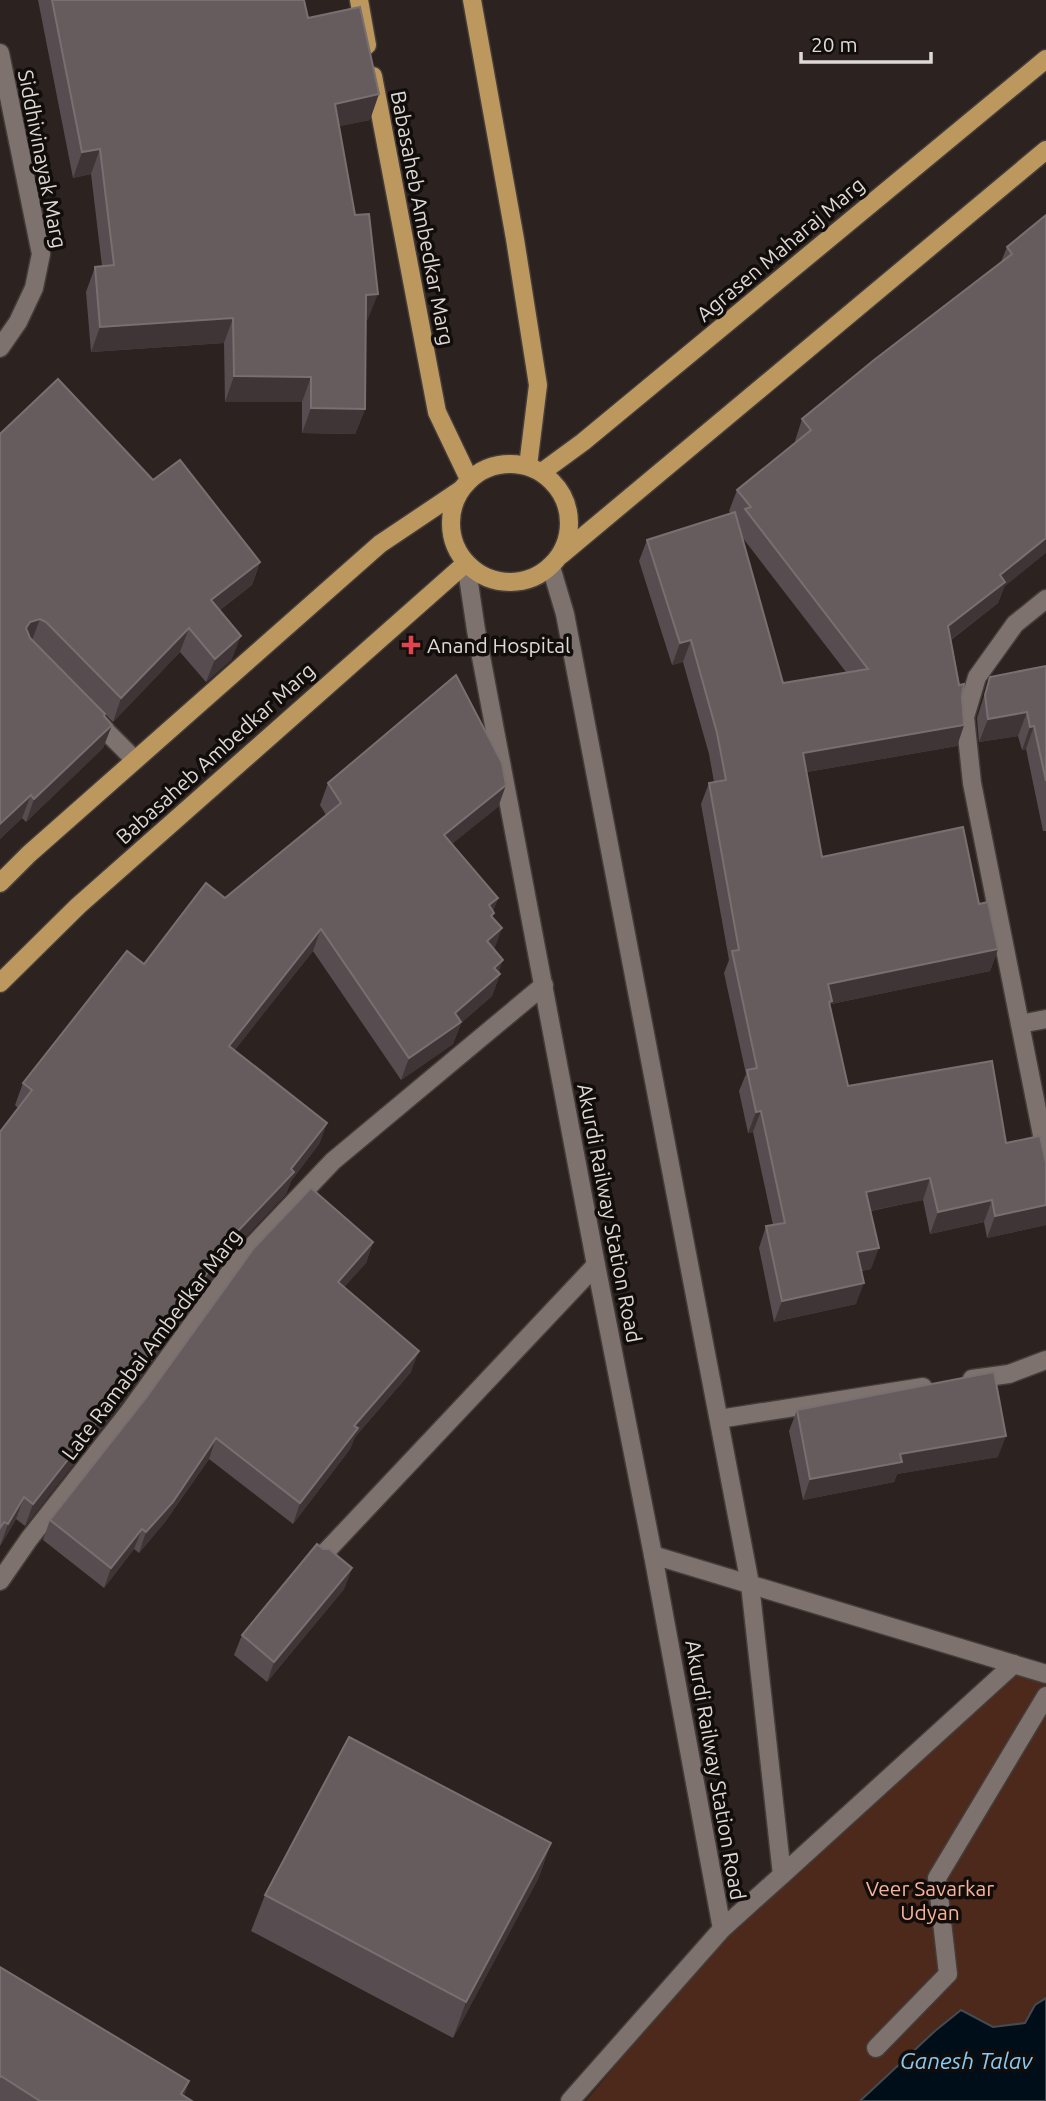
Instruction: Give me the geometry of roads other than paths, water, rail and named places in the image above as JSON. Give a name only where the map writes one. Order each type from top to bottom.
[{"type":"main road","name":"Babasaheb Ambedkar Marg","points":[[359,0],[437,412],[464,485]]},
{"type":"main road","points":[[472,0],[516,239],[538,385],[535,469]]},
{"type":"main road","name":"Agrasen Maharaj Marg","points":[[535,469],[583,443],[1046,59]]},
{"type":"main road","points":[[464,485],[452,513],[452,536],[457,551],[466,563],[493,580],[508,583],[524,581],[556,561],[1046,150]]},
{"type":"main road","points":[[0,883],[380,544],[482,470],[496,464],[535,469],[554,482],[563,495],[570,525],[567,541],[556,561]]},
{"type":"main road","name":"Babasaheb Ambedkar Marg","points":[[0,983],[78,906],[466,563]]},
{"type":"street","name":"Siddhivinayak Marg","points":[[0,53],[41,254],[34,288],[18,322],[0,348]]},
{"type":"street","points":[[556,561],[750,1584],[782,1875]]},
{"type":"street","name":"Akurdi Railway Station Road","points":[[466,563],[476,630],[722,1929]]},
{"type":"street","points":[[1046,598],[1015,624],[977,677],[965,717],[972,783],[1046,1155]]},
{"type":"street","points":[[76,701],[135,760]]},
{"type":"street","name":"Late Ramabai Ambedkar Marg","points":[[0,1581],[29,1539],[129,1412],[238,1261],[333,1161],[544,985]]},
{"type":"street","points":[[1020,1024],[1046,1019]]},
{"type":"street","points":[[319,1559],[596,1265]]},
{"type":"street","points":[[719,1419],[1009,1374],[1046,1360]]},
{"type":"street","points":[[653,1555],[1046,1674]]},
{"type":"street","name":"Akurdi Railway Station Road","points":[[722,1929],[1014,1664]]},
{"type":"street","points":[[876,2048],[948,1974],[937,1878],[1046,1696]]},
{"type":"street","points":[[570,2101],[722,1929]]},
{"type":"water","name":"Ganesh Talav","points":[[1046,1998],[1046,2101],[860,2101],[961,2010],[993,2027],[1025,2023],[1035,2005]]},
{"type":"place","name":"Anand Hospital","points":[[411,645]]},
{"type":"park label","name":"Veer Savarkar Udyan","points":[[930,1900]]}]
